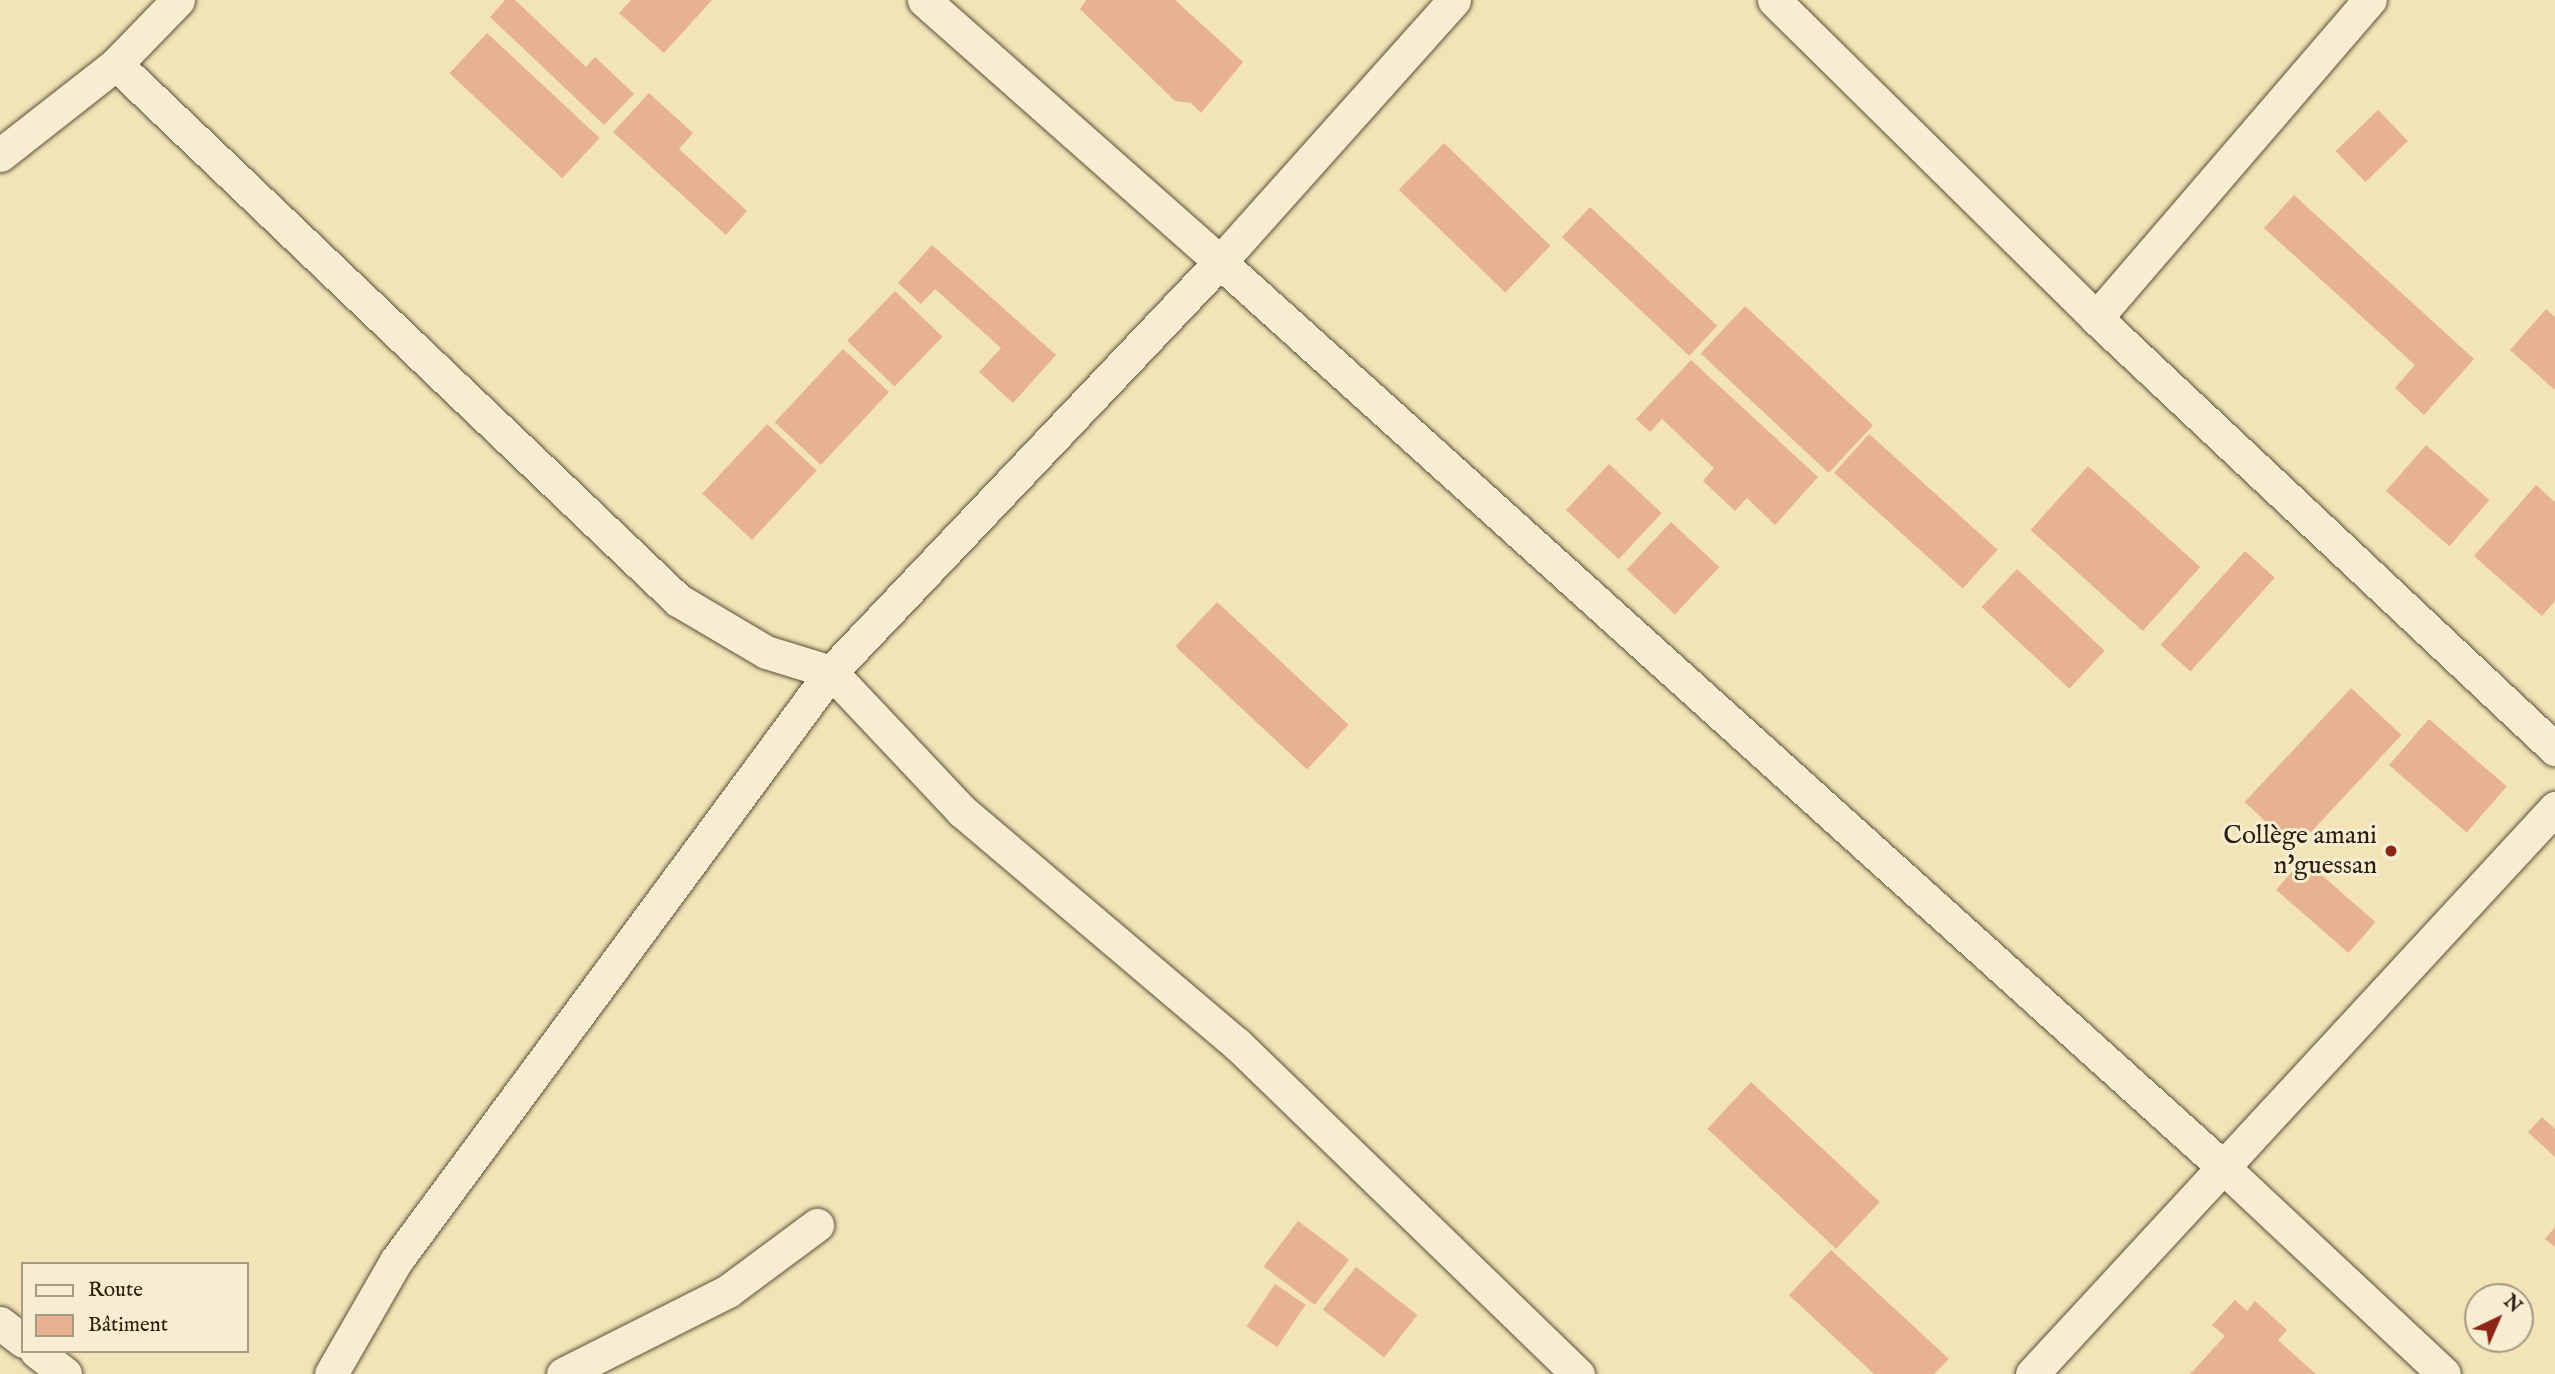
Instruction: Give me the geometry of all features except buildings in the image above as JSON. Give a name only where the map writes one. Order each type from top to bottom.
[{"type":"street","points":[[0,155],[116,64],[178,0]]},
{"type":"street","points":[[924,0],[1220,262],[2224,1168],[2444,1374]]},
{"type":"street","points":[[331,1374],[396,1261],[831,672],[1220,262],[1454,0]]},
{"type":"street","points":[[1774,0],[2096,318],[2555,749]]},
{"type":"street","points":[[2096,318],[2370,0]]},
{"type":"street","points":[[116,64],[678,600],[765,652],[831,672],[962,811],[1237,1044],[1578,1374]]},
{"type":"street","points":[[2032,1374],[2555,808]]},
{"type":"street","points":[[563,1374],[728,1291],[817,1225]]},
{"type":"street","points":[[0,1323],[21,1339]]},
{"type":"street","points":[[39,1353],[65,1374]]},
{"type":"place","name":"Collège amani n'guessan","points":[[2391,851]]}]
